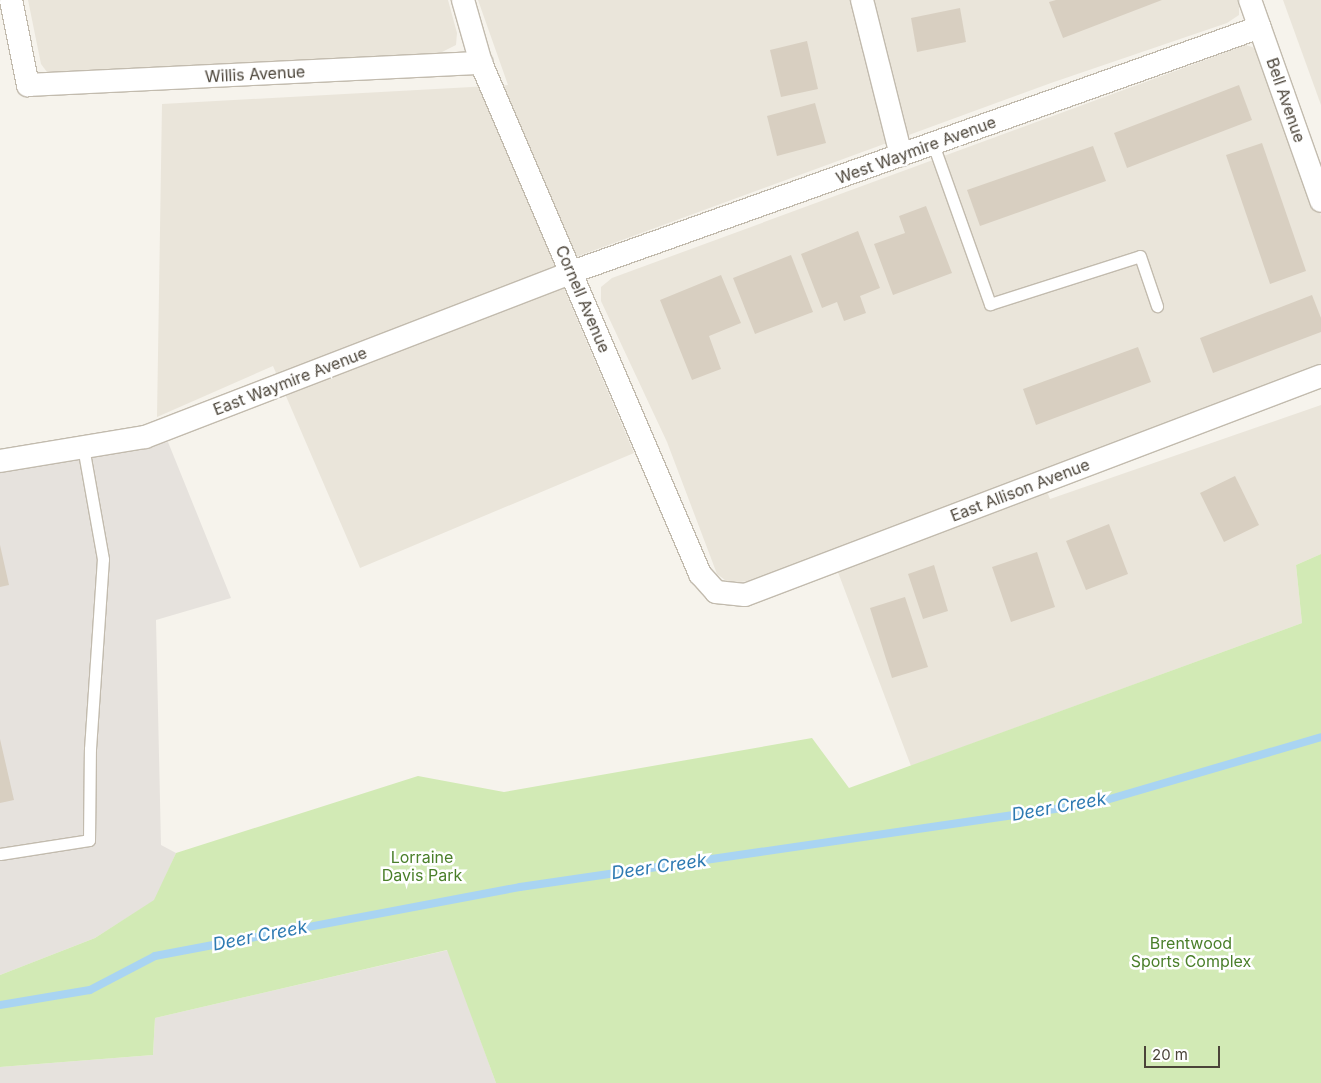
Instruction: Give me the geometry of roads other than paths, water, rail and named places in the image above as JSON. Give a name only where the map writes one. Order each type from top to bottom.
[{"type":"street","name":"Willis Avenue","points":[[11,0],[28,85],[481,64]]},
{"type":"street","name":"Cornell Avenue","points":[[463,0],[481,64],[572,272],[700,574],[716,592]]},
{"type":"street","points":[[862,0],[901,155]]},
{"type":"street","name":"Bell Avenue","points":[[1250,0],[1317,178],[1321,201]]},
{"type":"street","name":"West Waymire Avenue","points":[[572,272],[1260,27]]},
{"type":"street","name":"East Waymire Avenue","points":[[0,461],[145,437],[572,272]]},
{"type":"street","name":"East Allison Avenue","points":[[716,592],[745,595],[1321,376]]},
{"type":"lane","points":[[934,144],[990,304],[1140,256],[1157,306]]},
{"type":"lane","points":[[0,854],[89,840],[90,749],[103,558],[83,446]]},
{"type":"waterway","name":"Deer Creek","points":[[0,1005],[90,990],[155,956],[520,887],[1096,803],[1321,737]]},
{"type":"park label","name":"Lorraine Davis Park","points":[[422,866]]},
{"type":"park label","name":"Brentwood Sports Complex","points":[[1191,952]]}]
